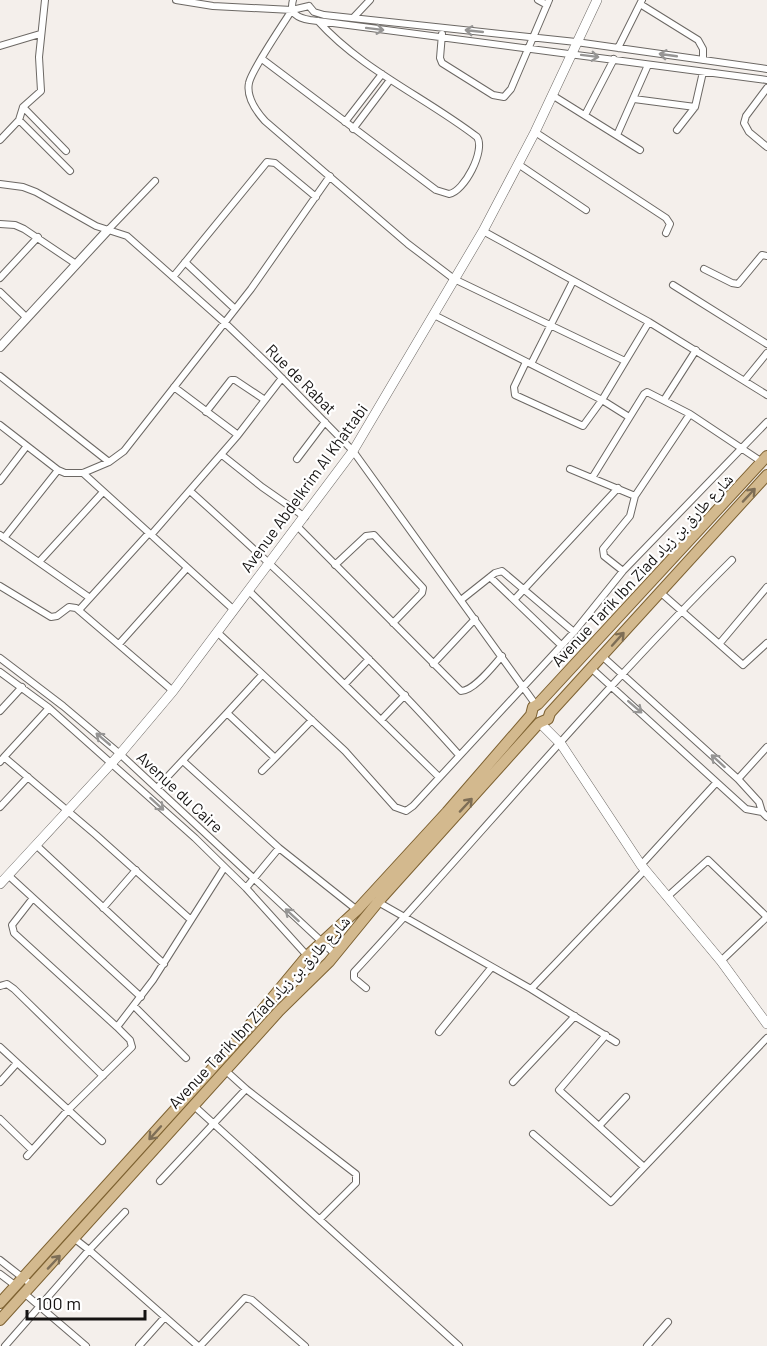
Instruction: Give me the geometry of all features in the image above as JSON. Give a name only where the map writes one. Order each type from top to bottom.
[{"type":"main road","name":"Avenue Abdelkrim Al Khattabi","points":[[0,884],[120,754],[173,691],[353,451],[483,231],[535,132],[597,0]]},
{"type":"main road","name":"Avenue Tarik Ibn Ziad شارع طارق بن زياد","points":[[0,1320],[24,1286],[229,1050],[307,956],[357,910],[537,714],[764,459]]},
{"type":"main road","name":"Avenue Tarik Ibn Ziad شارع طارق بن زياد","points":[[537,714],[544,722],[767,475]]},
{"type":"main road","points":[[560,743],[546,706],[537,714],[560,743],[643,868],[721,961],[767,1024]]},
{"type":"main road","name":"Avenue Tarik Ibn Ziad شارع طارق بن زياد","points":[[0,1303],[24,1286],[75,1239],[279,1011],[321,971],[537,714]]},
{"type":"street","points":[[0,140],[19,120],[23,107],[40,91],[40,34],[45,0]]},
{"type":"street","points":[[176,0],[292,10],[310,3],[314,12],[324,15],[576,42],[767,69]]},
{"type":"street","points":[[293,0],[292,10],[249,83],[255,108],[265,121],[417,251],[454,279],[626,361]]},
{"type":"street","points":[[353,18],[370,0]]},
{"type":"street","points":[[444,27],[441,37],[440,58],[442,63],[493,95],[501,97],[511,89],[548,2],[538,0]]},
{"type":"street","points":[[618,48],[641,2],[698,40],[703,49],[703,60]]},
{"type":"street","points":[[292,10],[298,17],[318,21],[767,80]]},
{"type":"street","points":[[262,59],[436,190],[449,194],[459,190],[479,155],[480,141],[474,134],[390,80],[333,36],[318,21]]},
{"type":"street","points":[[0,46],[40,34]]},
{"type":"street","points":[[585,115],[614,59]]},
{"type":"street","points":[[617,135],[648,65]]},
{"type":"street","points":[[677,130],[695,107],[703,72]]},
{"type":"street","points":[[345,122],[382,74]]},
{"type":"street","points":[[353,129],[390,80]]},
{"type":"street","points":[[767,88],[746,116],[744,123],[749,132],[767,146]]},
{"type":"street","points":[[552,94],[640,150]]},
{"type":"street","points":[[634,99],[695,107]]},
{"type":"street","points":[[23,107],[66,151]]},
{"type":"street","points":[[19,120],[70,171]]},
{"type":"street","points":[[535,132],[666,218],[670,224],[666,233]]},
{"type":"street","points":[[173,277],[267,162],[275,163],[316,197]]},
{"type":"street","points":[[518,164],[586,210]]},
{"type":"street","points":[[0,425],[26,447],[65,473],[83,473],[109,462],[124,451],[258,280],[330,176]]},
{"type":"street","points":[[0,346],[155,181]]},
{"type":"street","name":"Rue de Rabat","points":[[0,184],[24,187],[89,223],[127,236],[224,322],[282,378],[353,451],[524,687],[537,714]]},
{"type":"street","points":[[0,224],[20,227],[76,264]]},
{"type":"street","points":[[483,231],[649,322],[767,394]]},
{"type":"street","points":[[0,278],[38,237]]},
{"type":"street","points":[[704,268],[732,284],[738,284],[757,259],[762,255],[767,256]]},
{"type":"street","points":[[185,262],[235,309]]},
{"type":"street","points":[[573,281],[551,325],[514,387],[513,392],[518,398],[584,426],[649,322]]},
{"type":"street","points":[[673,285],[767,344]]},
{"type":"street","points":[[0,292],[27,318]]},
{"type":"street","points":[[434,315],[602,400],[629,417]]},
{"type":"street","points":[[664,400],[696,350]]},
{"type":"street","points":[[745,380],[767,353]]},
{"type":"street","points":[[0,376],[109,462]]},
{"type":"street","points":[[79,610],[222,455],[282,378]]},
{"type":"street","points":[[206,412],[231,380],[235,380],[265,400]]},
{"type":"street","points":[[174,387],[238,435]]},
{"type":"street","points":[[592,478],[629,417],[649,392],[690,414],[741,448],[764,459]]},
{"type":"street","points":[[623,571],[604,556],[603,549],[630,516],[635,496],[690,414]]},
{"type":"street","points":[[297,459],[325,422]]},
{"type":"street","points":[[217,632],[345,751],[395,807],[406,811],[574,632],[623,571],[767,422]]},
{"type":"street","points":[[0,481],[26,447]]},
{"type":"street","points":[[222,455],[305,517]]},
{"type":"street","points":[[58,470],[2,536],[90,598]]},
{"type":"street","points":[[570,470],[635,496]]},
{"type":"street","points":[[83,473],[234,610]]},
{"type":"street","points":[[514,600],[618,488]]},
{"type":"street","points":[[189,491],[269,562],[369,659],[459,755]]},
{"type":"street","points":[[39,562],[103,492]]},
{"type":"street","points":[[298,527],[459,689],[464,691],[473,686],[502,656]]},
{"type":"street","points":[[335,565],[366,536],[374,535],[423,588],[422,593],[393,623]]},
{"type":"street","points":[[366,988],[354,978],[354,972],[622,674],[681,610],[732,560]]},
{"type":"street","points":[[119,644],[188,568]]},
{"type":"street","points":[[461,600],[497,571],[502,571],[574,632]]},
{"type":"street","points":[[490,577],[561,645]]},
{"type":"street","points":[[0,587],[51,617],[57,616],[69,607],[79,610],[173,691]]},
{"type":"street","points":[[720,643],[767,587]]},
{"type":"street","points":[[249,591],[439,777]]},
{"type":"street","points":[[660,592],[743,665],[767,643]]},
{"type":"street","points":[[433,663],[476,620]]},
{"type":"street","points":[[602,656],[738,779],[759,802],[764,815]]},
{"type":"street","name":"Avenue du Caire","points":[[0,658],[63,706],[120,754],[335,954]]},
{"type":"street","points":[[345,684],[369,659]]},
{"type":"street","points":[[591,668],[746,809],[764,815]]},
{"type":"street","name":"Avenue du Caire","points":[[0,672],[49,708],[195,838],[246,888],[321,971]]},
{"type":"street","points":[[157,789],[262,675]]},
{"type":"street","points":[[0,711],[22,687]]},
{"type":"street","points":[[382,719],[405,695]]},
{"type":"street","points":[[49,708],[2,760],[28,777],[191,920]]},
{"type":"street","points":[[227,713],[275,758]]},
{"type":"street","points":[[262,771],[312,720]]},
{"type":"street","points":[[738,779],[767,747]]},
{"type":"street","points":[[183,761],[279,848],[357,910]]},
{"type":"street","points":[[0,807],[28,777]]},
{"type":"street","points":[[531,989],[643,868],[716,783]]},
{"type":"street","points":[[36,846],[164,963]]},
{"type":"street","points":[[246,888],[279,848]]},
{"type":"street","points":[[667,897],[708,860],[767,917],[721,961]]},
{"type":"street","points":[[117,1027],[164,963],[224,868]]},
{"type":"street","points":[[103,908],[136,870]]},
{"type":"street","points":[[8,875],[141,997]]},
{"type":"street","points":[[27,1156],[68,1110],[132,1046],[130,1040],[117,1027],[14,933],[12,925],[33,898]]},
{"type":"street","points":[[378,902],[531,989],[616,1042]]},
{"type":"street","points":[[439,1032],[491,968]]},
{"type":"street","points":[[0,986],[7,984],[14,989],[103,1076]]},
{"type":"street","points":[[134,1006],[186,1058]]},
{"type":"street","points":[[513,1082],[575,1016]]},
{"type":"street","points":[[606,1035],[559,1090],[644,1167]]},
{"type":"street","points":[[533,1134],[611,1202],[767,1038]]},
{"type":"street","points":[[0,1047],[102,1141]]},
{"type":"street","points":[[0,1082],[17,1063]]},
{"type":"street","points":[[225,1070],[246,1089],[356,1174],[356,1183],[320,1220]]},
{"type":"street","points":[[160,1181],[246,1089]]},
{"type":"street","points":[[599,1126],[626,1097]]},
{"type":"street","points":[[193,1105],[459,1346]]},
{"type":"street","points":[[0,1119],[32,1150]]},
{"type":"street","points":[[5,1346],[125,1212]]},
{"type":"street","points":[[75,1239],[199,1346],[245,1298],[252,1300],[305,1346]]},
{"type":"street","points":[[0,1260],[40,1306],[86,1346]]},
{"type":"street","points":[[0,1274],[24,1286]]},
{"type":"street","points":[[139,1346],[164,1318]]},
{"type":"street","points":[[647,1346],[668,1322]]}]
